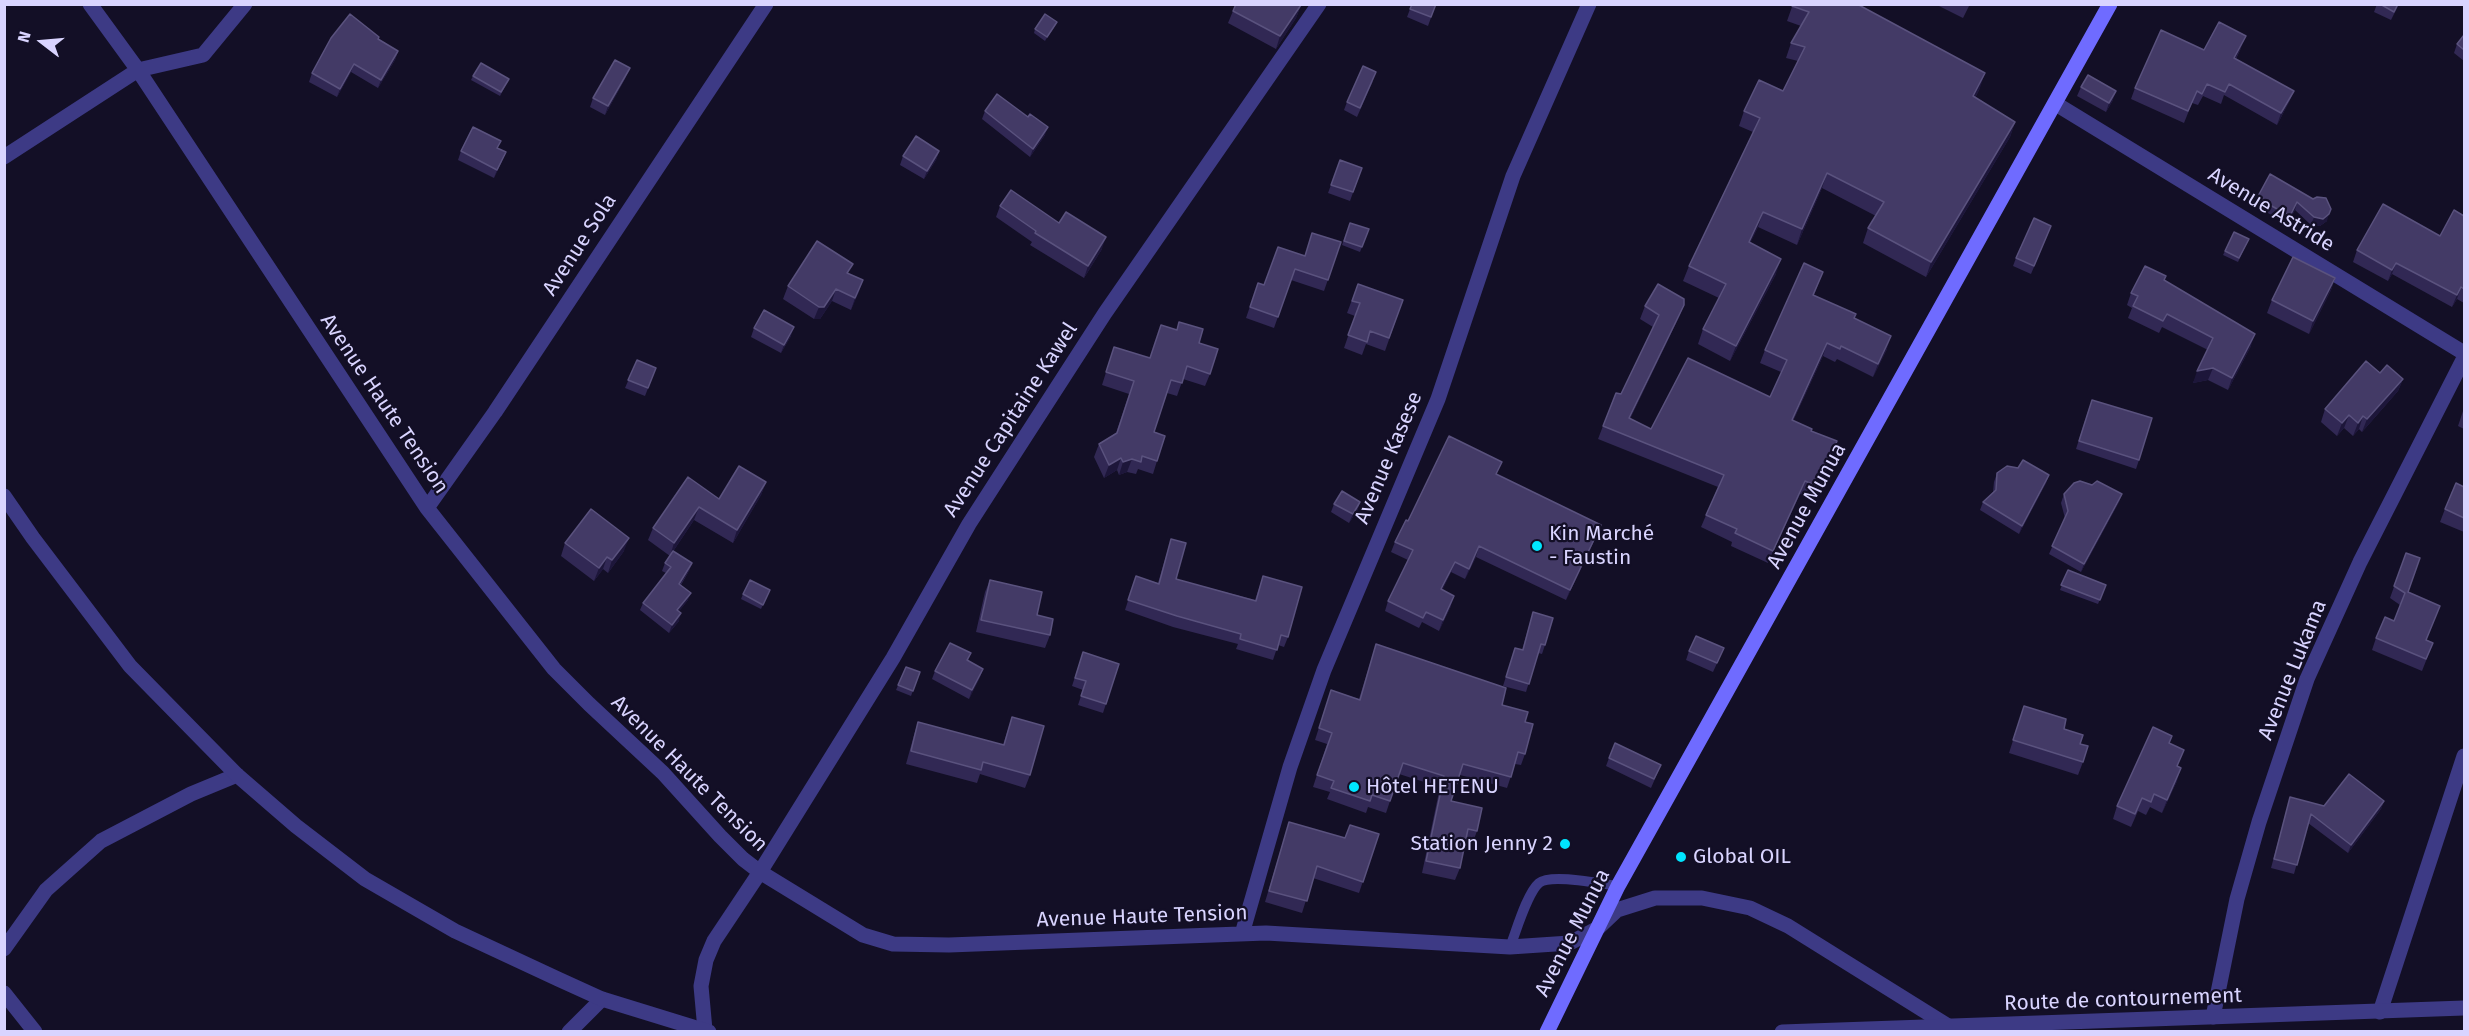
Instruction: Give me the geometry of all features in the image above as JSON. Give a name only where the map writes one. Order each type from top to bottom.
[{"type":"main road","name":"Avenue Munua","points":[[1547,1032],[1618,886],[2110,4]]},
{"type":"street","name":"Avenue Haute Tension","points":[[90,4],[138,70],[428,508],[554,669],[663,773],[720,836],[760,872],[863,935],[893,944],[949,945],[1242,934],[1510,947],[1570,943],[1598,928],[1617,910],[1655,898],[1702,898],[1750,908],[1788,926],[1950,1027]]},
{"type":"street","points":[[4,157],[138,70],[203,55],[245,4]]},
{"type":"street","name":"Avenue Sola","points":[[428,508],[495,412],[766,4]]},
{"type":"street","name":"Avenue Capitaine Kawel","points":[[707,1031],[701,986],[706,960],[714,941],[760,872],[893,658],[946,563],[1025,436],[1105,313],[1319,4]]},
{"type":"street","name":"Avenue Kasese","points":[[1242,934],[1290,767],[1323,670],[1438,399],[1514,176],[1589,4]]},
{"type":"street","name":"Avenue Astride","points":[[2056,104],[2464,353]]},
{"type":"street","name":"Avenue Lukama","points":[[2212,1017],[2237,899],[2259,822],[2307,679],[2360,562],[2464,358]]},
{"type":"street","points":[[4,496],[130,666],[237,775],[296,826],[365,879],[456,931],[602,999],[707,1031]]},
{"type":"street","points":[[2380,1012],[2464,756]]},
{"type":"street","points":[[4,949],[46,890],[100,841],[190,794],[237,775]]},
{"type":"street","points":[[4,993],[35,1032]]},
{"type":"street","points":[[569,1032],[602,999]]},
{"type":"street","name":"Route de contournement","points":[[1782,1032],[2464,1008]]},
{"type":"lane","points":[[1510,947],[1532,894],[1539,883],[1551,879],[1618,886]]},
{"type":"building","points":[[1236,4],[1301,5],[1280,36],[1233,11]]},
{"type":"building","points":[[1412,4],[1436,4],[1431,17],[1410,9]]},
{"type":"building","points":[[1793,4],[1857,4],[1985,73],[1973,96],[2015,122],[1931,262],[1868,228],[1884,202],[1827,173],[1802,229],[1763,212],[1749,242],[1781,259],[1736,346],[1703,329],[1726,284],[1689,266],[1760,118],[1744,111],[1759,80],[1783,91],[1805,47],[1791,43],[1809,12],[1792,6]]},
{"type":"building","points":[[2380,4],[2398,4],[2394,12]]},
{"type":"building","points":[[350,14],[379,37],[378,39],[398,51],[381,80],[354,64],[340,89],[312,73],[331,38]]},
{"type":"building","points":[[1045,14],[1057,22],[1047,37],[1035,29]]},
{"type":"building","points":[[2219,22],[2246,36],[2234,58],[2294,91],[2281,113],[2229,84],[2225,92],[2207,84],[2202,94],[2197,91],[2188,111],[2135,88],[2161,30],[2204,50]]},
{"type":"building","points":[[2464,35],[2464,50],[2457,44]]},
{"type":"building","points":[[615,60],[630,68],[608,106],[593,98]]},
{"type":"building","points":[[481,63],[509,79],[501,92],[473,76]]},
{"type":"building","points":[[1363,66],[1376,72],[1360,108],[1347,102]]},
{"type":"building","points":[[2088,75],[2116,91],[2109,103],[2081,87]]},
{"type":"building","points":[[997,94],[1028,117],[1030,114],[1048,127],[1033,149],[985,111]]},
{"type":"building","points":[[473,127],[501,141],[497,148],[506,152],[497,170],[461,151]]},
{"type":"building","points":[[916,136],[939,151],[927,171],[903,156]]},
{"type":"building","points":[[1340,160],[1362,168],[1353,192],[1331,185]]},
{"type":"building","points":[[2270,174],[2313,199],[2326,198],[2331,209],[2329,214],[2323,219],[2314,217],[2297,202],[2290,216],[2257,198]]},
{"type":"building","points":[[1011,190],[1059,223],[1066,212],[1106,237],[1088,266],[1035,233],[1036,231],[1000,206]]},
{"type":"building","points":[[2383,204],[2440,236],[2454,210],[2464,216],[2464,289],[2461,287],[2457,295],[2396,263],[2392,270],[2357,250]]},
{"type":"building","points":[[2034,218],[2051,226],[2034,266],[2016,258]]},
{"type":"building","points":[[1350,223],[1369,229],[1362,247],[1344,241]]},
{"type":"building","points":[[2234,232],[2249,239],[2239,258],[2225,251]]},
{"type":"building","points":[[1312,233],[1341,242],[1328,280],[1295,269],[1278,317],[1250,307],[1258,283],[1264,285],[1278,247],[1305,256]]},
{"type":"building","points":[[817,241],[853,264],[847,273],[863,280],[855,298],[836,289],[824,307],[819,307],[788,286]]},
{"type":"building","points":[[2293,257],[2335,278],[2313,321],[2272,300]]},
{"type":"building","points":[[1804,263],[1823,272],[1813,295],[1856,314],[1854,318],[1891,336],[1878,364],[1841,346],[1840,349],[1827,343],[1792,420],[1812,429],[1811,431],[1837,441],[1819,487],[1805,481],[1773,551],[1735,533],[1737,529],[1706,515],[1724,475],[1603,426],[1616,393],[1621,394],[1659,315],[1645,306],[1658,284],[1684,299],[1684,305],[1629,418],[1651,429],[1688,358],[1770,397],[1787,360],[1765,350]]},
{"type":"building","points":[[2145,266],[2166,276],[2164,280],[2255,334],[2232,378],[2213,368],[2197,371],[2213,338],[2167,314],[2163,321],[2133,306],[2138,296],[2131,293]]},
{"type":"building","points":[[1358,284],[1403,300],[1389,338],[1370,331],[1367,342],[1348,335],[1360,303],[1352,301]]},
{"type":"building","points":[[764,310],[794,327],[784,345],[754,328]]},
{"type":"building","points":[[1179,322],[1203,329],[1199,343],[1218,349],[1210,374],[1187,366],[1182,383],[1171,380],[1154,432],[1165,436],[1157,461],[1142,456],[1141,462],[1132,459],[1123,462],[1121,458],[1109,465],[1099,444],[1117,433],[1134,381],[1106,372],[1114,347],[1150,358],[1161,325],[1177,330]]},
{"type":"building","points":[[637,360],[656,368],[648,388],[628,380]]},
{"type":"building","points":[[2366,361],[2380,373],[2387,365],[2403,379],[2367,419],[2363,416],[2358,423],[2349,415],[2342,423],[2325,409]]},
{"type":"building","points":[[2092,400],[2152,418],[2139,460],[2079,441]]},
{"type":"building","points":[[1449,436],[1502,462],[1496,474],[1601,525],[1570,590],[1479,546],[1469,569],[1455,562],[1441,589],[1454,596],[1443,620],[1426,612],[1423,618],[1388,601],[1413,550],[1395,542],[1406,520],[1408,521]]},
{"type":"building","points":[[2023,460],[2049,475],[2022,526],[1983,502],[1996,490],[1997,473],[2007,466],[2018,468]]},
{"type":"building","points":[[739,466],[766,482],[737,530],[699,507],[674,543],[653,528],[688,477],[719,499]]},
{"type":"building","points":[[2080,481],[2092,485],[2097,481],[2122,494],[2084,564],[2052,546],[2068,511],[2064,494],[2074,483]]},
{"type":"building","points":[[2456,483],[2464,487],[2464,518],[2445,509]]},
{"type":"building","points":[[1342,491],[1360,502],[1353,514],[1334,504]]},
{"type":"building","points":[[591,509],[629,538],[612,560],[607,557],[599,568],[565,543]]},
{"type":"building","points":[[1171,539],[1186,543],[1176,579],[1256,601],[1263,576],[1302,587],[1288,637],[1281,635],[1277,650],[1240,639],[1241,634],[1128,600],[1136,576],[1159,584]]},
{"type":"building","points":[[673,551],[692,563],[679,584],[691,593],[677,610],[681,613],[672,625],[643,603],[671,567],[665,563]]},
{"type":"building","points":[[2406,553],[2420,558],[2408,592],[2440,606],[2426,640],[2433,643],[2426,659],[2376,638],[2385,617],[2394,621],[2405,593],[2394,586]]},
{"type":"building","points":[[2068,570],[2106,585],[2100,600],[2061,585]]},
{"type":"building","points":[[750,580],[770,590],[763,605],[743,594]]},
{"type":"building","points":[[990,580],[1042,592],[1037,615],[1053,619],[1050,635],[981,620]]},
{"type":"building","points":[[1533,612],[1553,618],[1545,645],[1541,644],[1529,684],[1506,677],[1515,648],[1523,650]]},
{"type":"building","points":[[1696,636],[1724,648],[1717,663],[1689,651]]},
{"type":"building","points":[[950,643],[971,653],[967,660],[983,669],[972,690],[935,671]]},
{"type":"building","points":[[1376,644],[1506,688],[1502,705],[1528,712],[1525,722],[1533,724],[1525,754],[1518,752],[1511,777],[1463,764],[1451,801],[1482,808],[1477,831],[1468,829],[1460,868],[1426,861],[1444,776],[1403,763],[1390,801],[1372,795],[1370,801],[1331,788],[1334,781],[1317,775],[1332,733],[1319,728],[1331,690],[1360,700]]},
{"type":"building","points":[[1083,652],[1119,664],[1106,704],[1081,696],[1086,681],[1075,678]]},
{"type":"building","points":[[906,667],[920,672],[913,691],[898,685]]},
{"type":"building","points":[[2024,706],[2066,719],[2064,729],[2083,735],[2080,744],[2088,746],[2083,762],[2013,740]]},
{"type":"building","points":[[1012,717],[1044,726],[1030,775],[983,762],[981,770],[911,751],[918,722],[1004,745]]},
{"type":"building","points":[[2153,727],[2172,736],[2169,743],[2184,750],[2177,766],[2181,768],[2167,800],[2154,794],[2151,802],[2142,798],[2135,814],[2117,806]]},
{"type":"building","points":[[1615,743],[1661,765],[1654,779],[1609,758]]},
{"type":"building","points":[[2349,774],[2384,801],[2351,845],[2311,814],[2297,865],[2274,859],[2290,797],[2324,806]]},
{"type":"building","points":[[1289,822],[1345,838],[1350,825],[1379,834],[1363,882],[1317,866],[1307,901],[1269,891]]},
{"type":"place","name":"Kin Marché - Faustin","points":[[1537,546]]},
{"type":"place","name":"Hôtel HETENU","points":[[1354,787]]},
{"type":"place","name":"Station Jenny 2","points":[[1565,844]]},
{"type":"place","name":"Global OIL","points":[[1681,857]]}]
